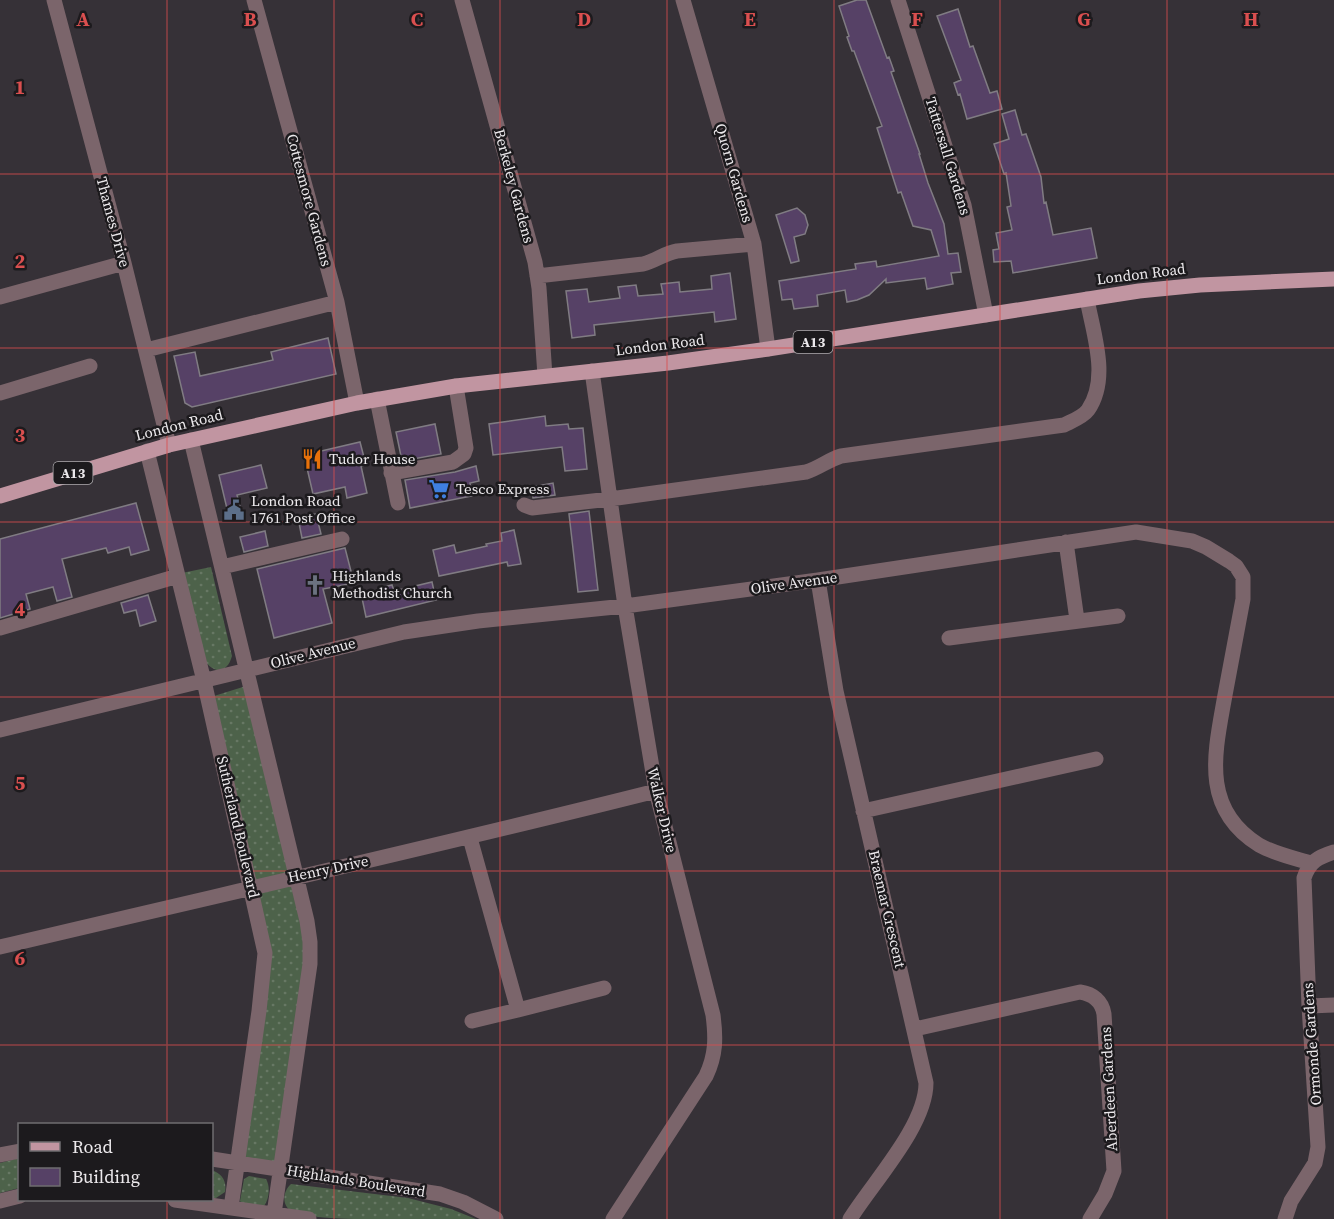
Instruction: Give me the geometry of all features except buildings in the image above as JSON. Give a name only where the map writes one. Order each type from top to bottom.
[{"type":"main road","name":"London Road","points":[[0,496],[169,445],[357,403],[456,386],[668,363],[1139,291],[1200,285],[1334,279]]},
{"type":"street","name":"Thames Drive","points":[[54,0],[124,263],[169,445]]},
{"type":"street","name":"Cottesmore Gardens","points":[[254,0],[338,302],[357,403]]},
{"type":"street","name":"Berkeley Gardens","points":[[462,0],[537,276],[545,376]]},
{"type":"street","name":"Quorn Gardens","points":[[683,0],[754,244],[768,349]]},
{"type":"street","name":"Tattersall Gardens","points":[[897,0],[964,205],[986,315]]},
{"type":"street","points":[[537,276],[643,264],[669,252],[754,244]]},
{"type":"street","points":[[0,297],[124,263]]},
{"type":"street","points":[[524,505],[532,508],[610,499],[806,472],[816,469],[829,459],[841,456],[1064,425],[1088,410],[1099,378],[1087,299]]},
{"type":"street","points":[[146,350],[338,302]]},
{"type":"street","points":[[0,393],[90,366]]},
{"type":"street","name":"Walker Drive","points":[[592,371],[624,606],[656,791],[713,1015],[716,1040],[714,1060],[706,1076],[613,1219]]},
{"type":"street","points":[[391,473],[453,462],[464,454],[466,448],[456,386]]},
{"type":"street","points":[[377,399],[398,503]]},
{"type":"street","points":[[191,440],[307,921],[310,942],[310,964],[297,1066],[274,1214]]},
{"type":"street","name":"Sutherland Boulevard","points":[[147,452],[204,681],[263,938],[265,960],[231,1208]]},
{"type":"street","name":"Olive Avenue","points":[[0,730],[372,639],[442,626],[624,606],[818,580],[1136,532],[1192,542],[1206,547],[1236,567],[1243,577],[1244,587],[1215,754],[1216,782],[1225,808],[1248,837],[1270,851],[1311,863]]},
{"type":"street","points":[[222,567],[342,539]]},
{"type":"street","points":[[1066,542],[1077,620]]},
{"type":"street","points":[[0,628],[178,576]]},
{"type":"street","name":"Braemar Crescent","points":[[818,580],[836,690],[926,1083],[926,1096],[922,1110],[856,1217]]},
{"type":"street","points":[[949,638],[1118,616]]},
{"type":"street","points":[[863,810],[1096,759]]},
{"type":"street","name":"Henry Drive","points":[[0,947],[470,838],[656,791]]},
{"type":"street","points":[[470,838],[518,1010]]},
{"type":"street","points":[[1311,863],[1320,856],[1334,852]]},
{"type":"street","name":"Ormonde Gardens","points":[[1285,1219],[1291,1201],[1315,1163],[1318,1147],[1304,878],[1311,863]]},
{"type":"street","points":[[472,1021],[604,988]]},
{"type":"street","name":"Aberdeen Gardens","points":[[915,1029],[1080,992],[1097,999],[1104,1014],[1114,1171],[1105,1194],[1090,1219]]},
{"type":"street","points":[[1309,1006],[1334,1005]]},
{"type":"street","points":[[0,1155],[18,1151]]},
{"type":"street","name":"Highlands Boulevard","points":[[213,1159],[440,1194],[463,1202],[496,1219]]},
{"type":"street","points":[[0,1201],[18,1196]]},
{"type":"street","points":[[182,1201],[231,1208],[254,1215],[274,1214],[309,1219]]},
{"type":"green space","points":[[211,567],[232,656],[227,666],[220,670],[212,668],[204,660],[182,573]]},
{"type":"green space","points":[[246,686],[309,942],[279,1170],[238,1165],[265,972],[214,696]]},
{"type":"green space","points":[[18,1158],[18,1188],[0,1193],[0,1163]]},
{"type":"green space","points":[[213,1171],[223,1178],[225,1192],[213,1200]]},
{"type":"green space","points":[[249,1176],[266,1179],[268,1182],[268,1198],[262,1208],[243,1205],[240,1201],[244,1179]]},
{"type":"green space","points":[[291,1184],[408,1198],[451,1209],[476,1219],[345,1219],[304,1215],[290,1211],[285,1204],[286,1191]]},
{"type":"place","name":"Tudor House","points":[[312,459]]},
{"type":"place","name":"Tesco Express","points":[[439,489]]},
{"type":"place","name":"London Road 1761 Post Office","points":[[234,510]]},
{"type":"place","name":"Highlands Methodist Church","points":[[315,585]]}]
